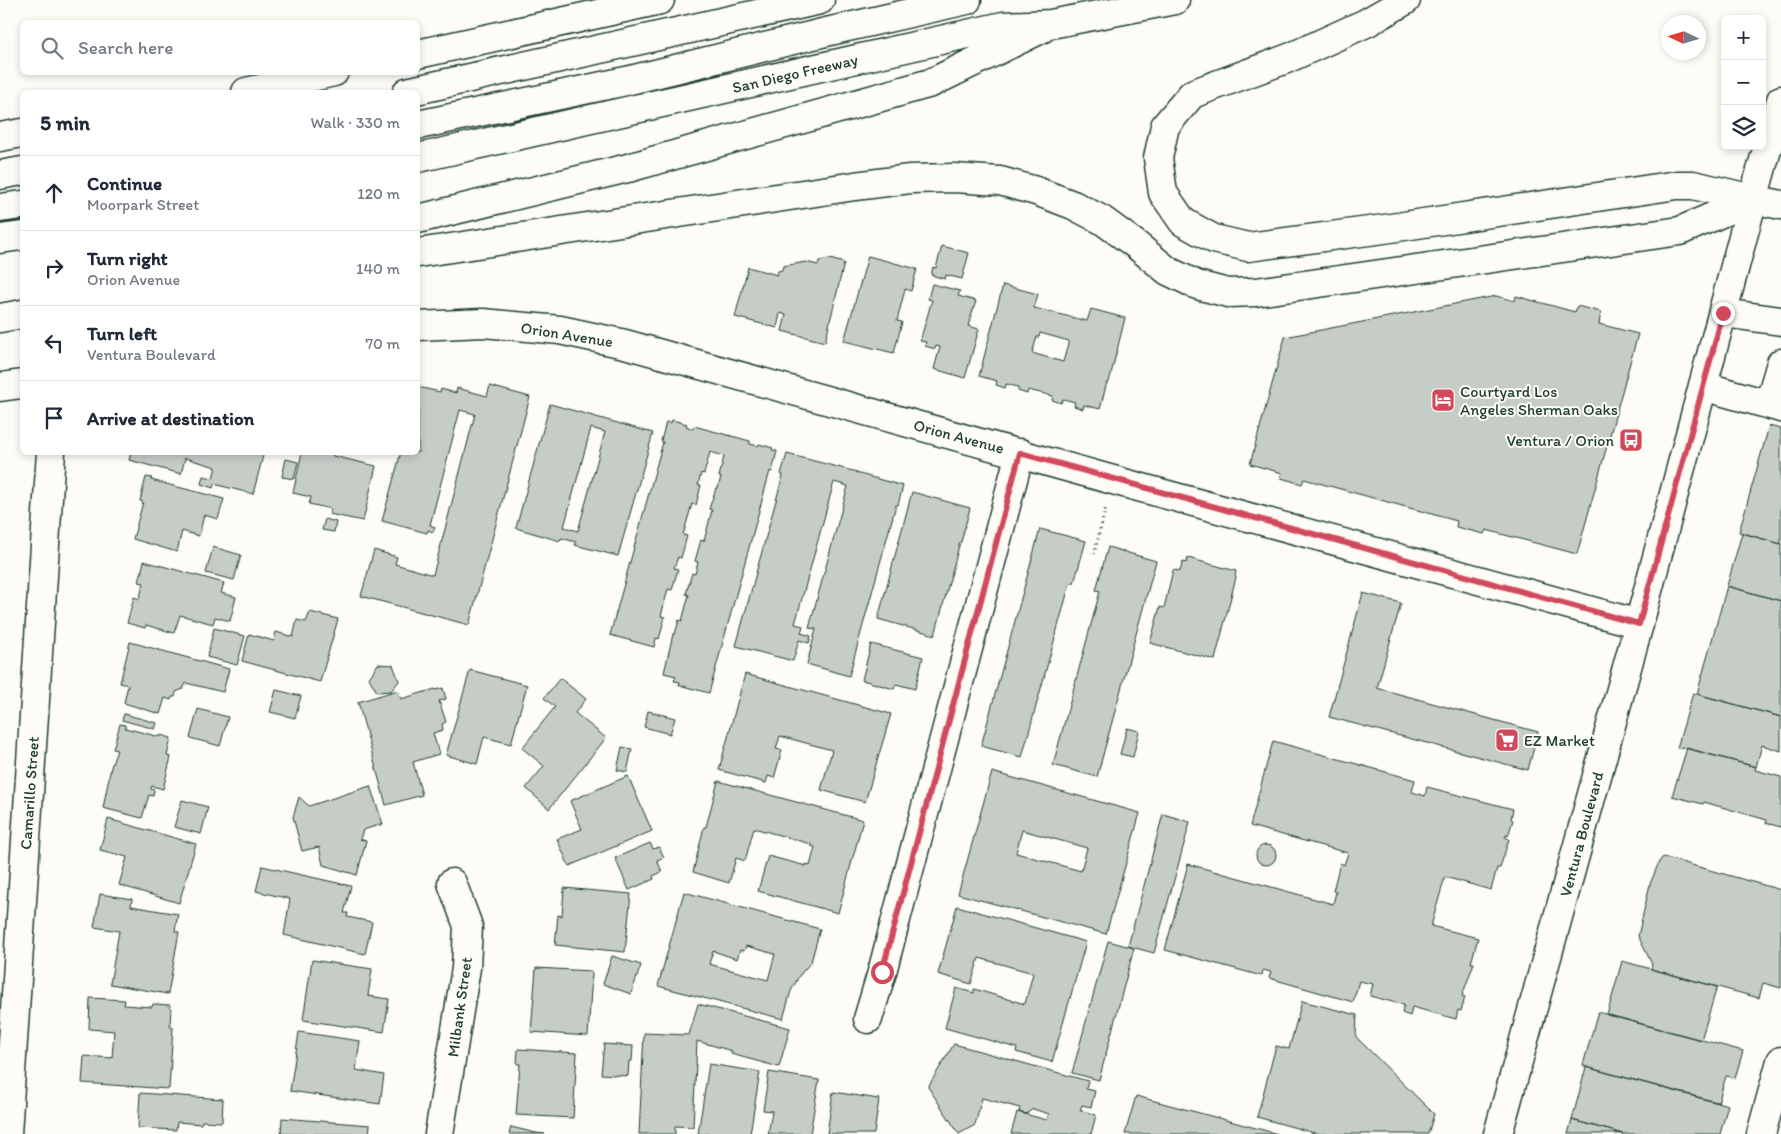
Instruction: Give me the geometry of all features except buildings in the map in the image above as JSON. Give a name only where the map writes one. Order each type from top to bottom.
[{"type":"main road","points":[[420,54],[660,0]]},
{"type":"main road","points":[[416,90],[820,0]]},
{"type":"main road","points":[[420,125],[626,81],[817,34],[967,0]]},
{"type":"main road","name":"San Diego Freeway","points":[[420,158],[1003,26],[1051,24],[1175,0]]},
{"type":"main road","points":[[1406,0],[1366,23],[1289,58],[1192,94],[1165,126],[1158,158],[1163,193],[1183,222],[1214,239],[1248,247],[1384,229],[1677,185],[1693,185],[1781,205]]},
{"type":"main road","points":[[420,219],[628,168],[931,84],[1051,24]]},
{"type":"main road","points":[[255,90],[321,75]]},
{"type":"main road","name":"Ventura Boulevard","points":[[1498,1134],[1704,386],[1752,199],[1781,100]]},
{"type":"main road","points":[[0,137],[20,134]]},
{"type":"main road","points":[[0,174],[20,171]]},
{"type":"main road","points":[[420,253],[855,186],[910,179],[954,178],[1000,181],[1036,191],[1073,205],[1102,220],[1135,244],[1168,272],[1197,285],[1228,293],[1237,293],[1256,292],[1680,231],[1752,199]]},
{"type":"main road","points":[[0,208],[20,205]]},
{"type":"main road","points":[[0,240],[20,236]]},
{"type":"main road","points":[[1723,313],[1781,321]]},
{"type":"main road","points":[[0,318],[20,314]]},
{"type":"main road","name":"Orion Avenue","points":[[420,326],[483,323],[570,332],[625,344],[1639,624]]},
{"type":"main road","points":[[1704,386],[1775,406],[1781,363]]},
{"type":"main road","points":[[0,387],[20,384]]},
{"type":"main road","points":[[868,1019],[885,962],[1020,453]]},
{"type":"main road","name":"Camarillo Street","points":[[6,1134],[51,455]]},
{"type":"main road","name":"Milbank Street","points":[[439,1134],[466,968],[468,926],[452,883]]},
{"type":"main road","points":[[1761,1134],[1781,1061]]},
{"type":"path","points":[[1094,554],[1113,480]]},
{"type":"place","name":"Courtyard Los Angeles Sherman Oaks","points":[[1443,400]]},
{"type":"place","name":"Ventura / Orion","points":[[1631,440]]},
{"type":"place","name":"EZ Market","points":[[1507,740]]},
{"type":"route","points":[[882,972],[1020,453],[1639,624],[1723,313]]}]
